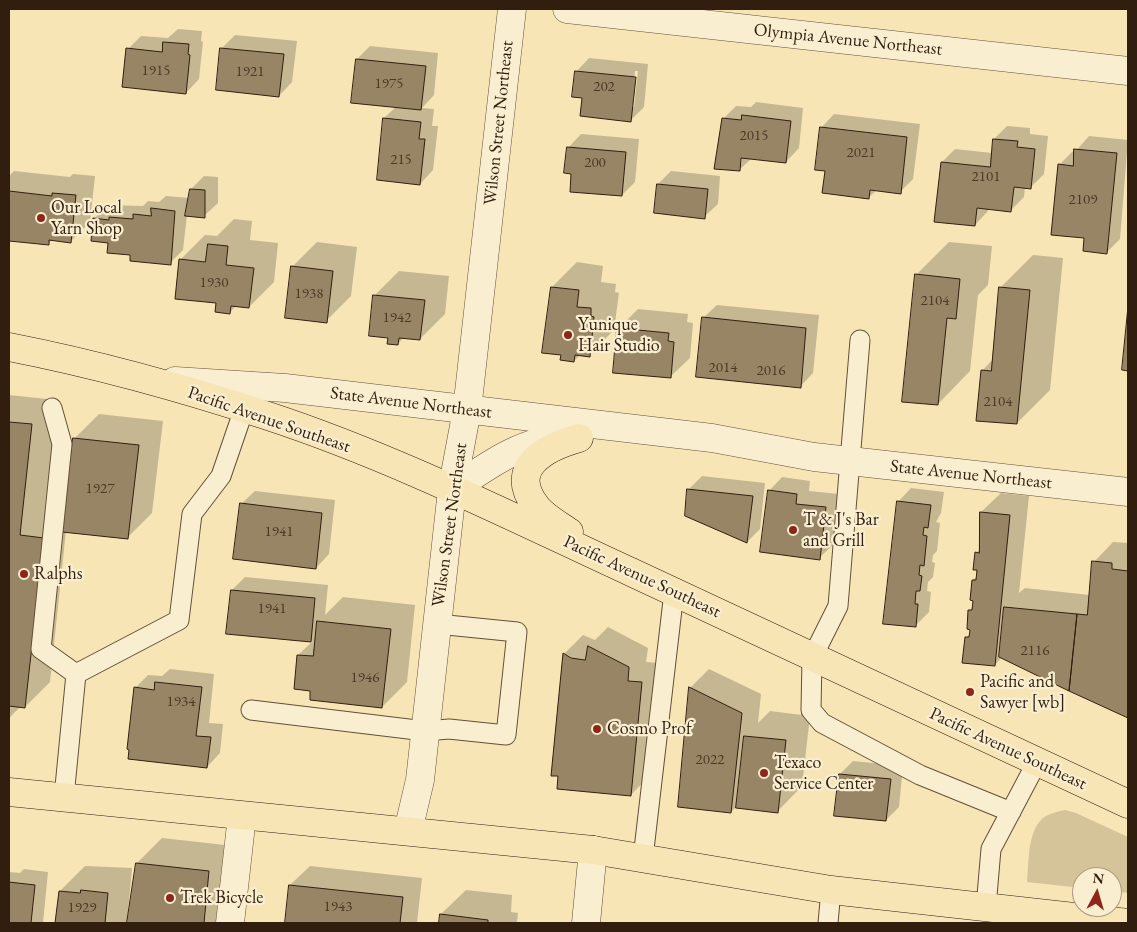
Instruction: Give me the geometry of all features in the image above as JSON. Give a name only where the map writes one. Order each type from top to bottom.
[{"type":"main road","name":"State Avenue Northeast","points":[[9,347],[60,357],[144,378]]},
{"type":"main road","name":"Pacific Avenue Southeast","points":[[144,378],[244,409],[345,445],[452,490],[1128,804]]},
{"type":"main road","points":[[578,438],[544,451],[532,461],[527,474],[527,488],[536,506],[638,576]]},
{"type":"main road","points":[[9,792],[593,850],[831,890],[986,907],[1074,920],[1128,923]]},
{"type":"main road","points":[[1074,920],[1128,916]]},
{"type":"street","name":"Wilson Street Northeast","points":[[408,831],[420,780],[452,490],[467,410],[512,9]]},
{"type":"street","name":"Olympia Avenue Northeast","points":[[567,9],[1128,71]]},
{"type":"street","name":"State Avenue Northeast","points":[[144,378],[285,388],[712,438],[849,462],[1128,492]]},
{"type":"street","name":"State Avenue Northeast","points":[[452,490],[526,445],[553,438],[578,438],[708,452],[814,457]]},
{"type":"street","points":[[230,923],[242,816]]},
{"type":"street","points":[[586,923],[593,850]]},
{"type":"lane","points":[[860,340],[838,606],[812,658],[811,710],[822,723],[920,775],[1011,812]]},
{"type":"lane","points":[[52,408],[62,444],[42,649],[76,674]]},
{"type":"lane","points":[[76,674],[179,620],[192,514],[221,476],[244,409]]},
{"type":"lane","points":[[643,858],[674,592]]},
{"type":"lane","points":[[251,710],[425,731],[449,729],[506,735],[517,632],[437,624]]},
{"type":"lane","points":[[64,797],[76,674]]},
{"type":"lane","points":[[986,907],[990,849],[1037,762]]},
{"type":"lane","points":[[828,923],[831,890]]},
{"type":"shaded area","points":[[1065,810],[1076,813],[1128,837],[1128,893],[1122,892],[1122,867],[1072,867],[1072,887],[1027,882],[1030,846],[1035,828],[1046,816]]},
{"type":"building","points":[[163,42],[189,44],[188,54],[190,55],[186,94],[122,87],[126,48],[162,52]]},
{"type":"building","points":[[220,48],[284,54],[279,97],[216,90]]},
{"type":"building","points":[[356,59],[426,66],[421,110],[351,103]]},
{"type":"building","points":[[575,71],[636,77],[631,122],[580,116],[582,98],[572,97]]},
{"type":"building","points":[[742,115],[791,121],[786,163],[741,158],[740,171],[714,169],[722,118],[741,120]]},
{"type":"building","points":[[383,118],[421,122],[419,139],[425,139],[420,185],[377,180]]},
{"type":"building","points":[[820,127],[907,137],[901,194],[870,190],[869,199],[822,193],[825,171],[815,170]]},
{"type":"building","points":[[993,139],[1018,141],[1017,147],[1035,149],[1031,189],[1014,187],[1011,212],[977,208],[975,226],[934,222],[941,162],[990,167]]},
{"type":"building","points":[[567,147],[626,152],[622,196],[570,192],[571,174],[564,173]]},
{"type":"building","points":[[1074,149],[1117,153],[1107,254],[1083,251],[1084,238],[1051,235],[1058,164],[1073,166]]},
{"type":"building","points":[[657,184],[708,189],[705,219],[654,213]]},
{"type":"building","points":[[190,189],[205,190],[205,218],[185,216]]},
{"type":"building","name":"Our Local Yarn Shop","points":[[9,191],[52,196],[52,193],[76,195],[71,243],[49,240],[49,245],[9,241]]},
{"type":"building","points":[[151,208],[175,211],[171,265],[130,261],[130,255],[107,253],[108,243],[91,241],[93,218],[109,220],[109,217],[133,219],[133,214],[151,216]]},
{"type":"building","points":[[208,244],[228,246],[226,265],[254,268],[249,308],[231,306],[230,314],[215,312],[216,303],[175,299],[179,259],[205,262]]},
{"type":"building","points":[[291,266],[333,271],[327,323],[285,318]]},
{"type":"building","points":[[915,274],[960,279],[956,319],[947,318],[938,405],[902,402]]},
{"type":"building","name":"Yunique Hair Studio","points":[[551,287],[579,290],[577,307],[591,308],[591,316],[594,317],[590,357],[575,355],[574,362],[560,360],[561,355],[542,353]]},
{"type":"building","points":[[999,287],[1030,290],[1017,424],[976,421],[981,370],[991,371]]},
{"type":"building","points":[[373,295],[425,300],[420,340],[399,338],[398,345],[387,344],[388,338],[369,336]]},
{"type":"building","points":[[1128,307],[1128,371],[1122,370]]},
{"type":"building","points":[[702,317],[806,328],[801,388],[696,377]]},
{"type":"building","points":[[617,328],[669,333],[668,341],[674,342],[671,378],[613,373]]},
{"type":"building","name":"Ralphs","points":[[9,422],[32,424],[20,535],[44,538],[25,708],[9,706]]},
{"type":"building","points":[[73,438],[139,445],[128,539],[62,532]]},
{"type":"building","points":[[687,489],[753,496],[747,543],[685,516]]},
{"type":"building","name":"T & J's Bar and Grill","points":[[768,490],[797,494],[796,504],[826,507],[820,560],[760,552]]},
{"type":"building","points":[[897,501],[931,505],[928,528],[924,527],[923,535],[927,536],[924,566],[920,565],[919,575],[922,576],[920,591],[916,591],[915,604],[918,604],[916,627],[883,624]]},
{"type":"building","points":[[240,503],[322,513],[316,569],[233,559]]},
{"type":"building","points":[[980,512],[1010,515],[995,666],[962,663],[965,637],[969,637],[970,630],[967,629],[968,610],[972,610],[973,601],[970,600],[972,580],[976,580],[977,570],[973,570],[975,552],[979,553]]},
{"type":"building","points":[[1092,561],[1112,563],[1112,569],[1128,571],[1128,718],[1069,691],[1077,614],[1087,615]]},
{"type":"building","points":[[231,590],[315,598],[311,642],[226,634]]},
{"type":"building","points":[[1004,607],[1077,614],[1069,691],[999,657]]},
{"type":"building","points":[[317,621],[391,629],[382,708],[310,700],[310,691],[294,689],[297,655],[313,656]]},
{"type":"building","name":"Cosmo Prof","points":[[588,646],[629,667],[628,681],[642,682],[631,796],[557,789],[558,776],[551,776],[563,653],[571,658],[585,660]]},
{"type":"building","points":[[155,682],[202,687],[196,736],[211,737],[207,768],[128,759],[129,750],[127,749],[134,687],[154,690]]},
{"type":"building","points":[[689,687],[742,713],[731,813],[678,807]]},
{"type":"building","points":[[744,736],[786,740],[778,813],[736,808]]},
{"type":"building","points":[[839,774],[891,779],[886,821],[834,816]]},
{"type":"building","points":[[136,863],[209,871],[204,923],[127,923]]},
{"type":"building","points":[[9,882],[35,885],[31,923],[9,923]]},
{"type":"building","points":[[289,885],[403,897],[400,923],[285,923]]},
{"type":"building","points":[[81,890],[108,893],[105,923],[55,923],[59,891],[80,893]]},
{"type":"building","points":[[440,914],[488,920],[488,923],[439,923]]},
{"type":"place","name":"Our Local Yarn Shop","points":[[41,218]]},
{"type":"place","name":"Yunique Hair Studio","points":[[568,335]]},
{"type":"place","name":"T & J's Bar and Grill","points":[[793,530]]},
{"type":"place","name":"Ralphs","points":[[24,574]]},
{"type":"place","name":"Pacific and Sawyer [wb]","points":[[970,692]]},
{"type":"place","name":"Cosmo Prof","points":[[597,729]]},
{"type":"place","name":"Texaco Service Center","points":[[764,773]]},
{"type":"place","name":"Trek Bicycle","points":[[170,898]]}]
